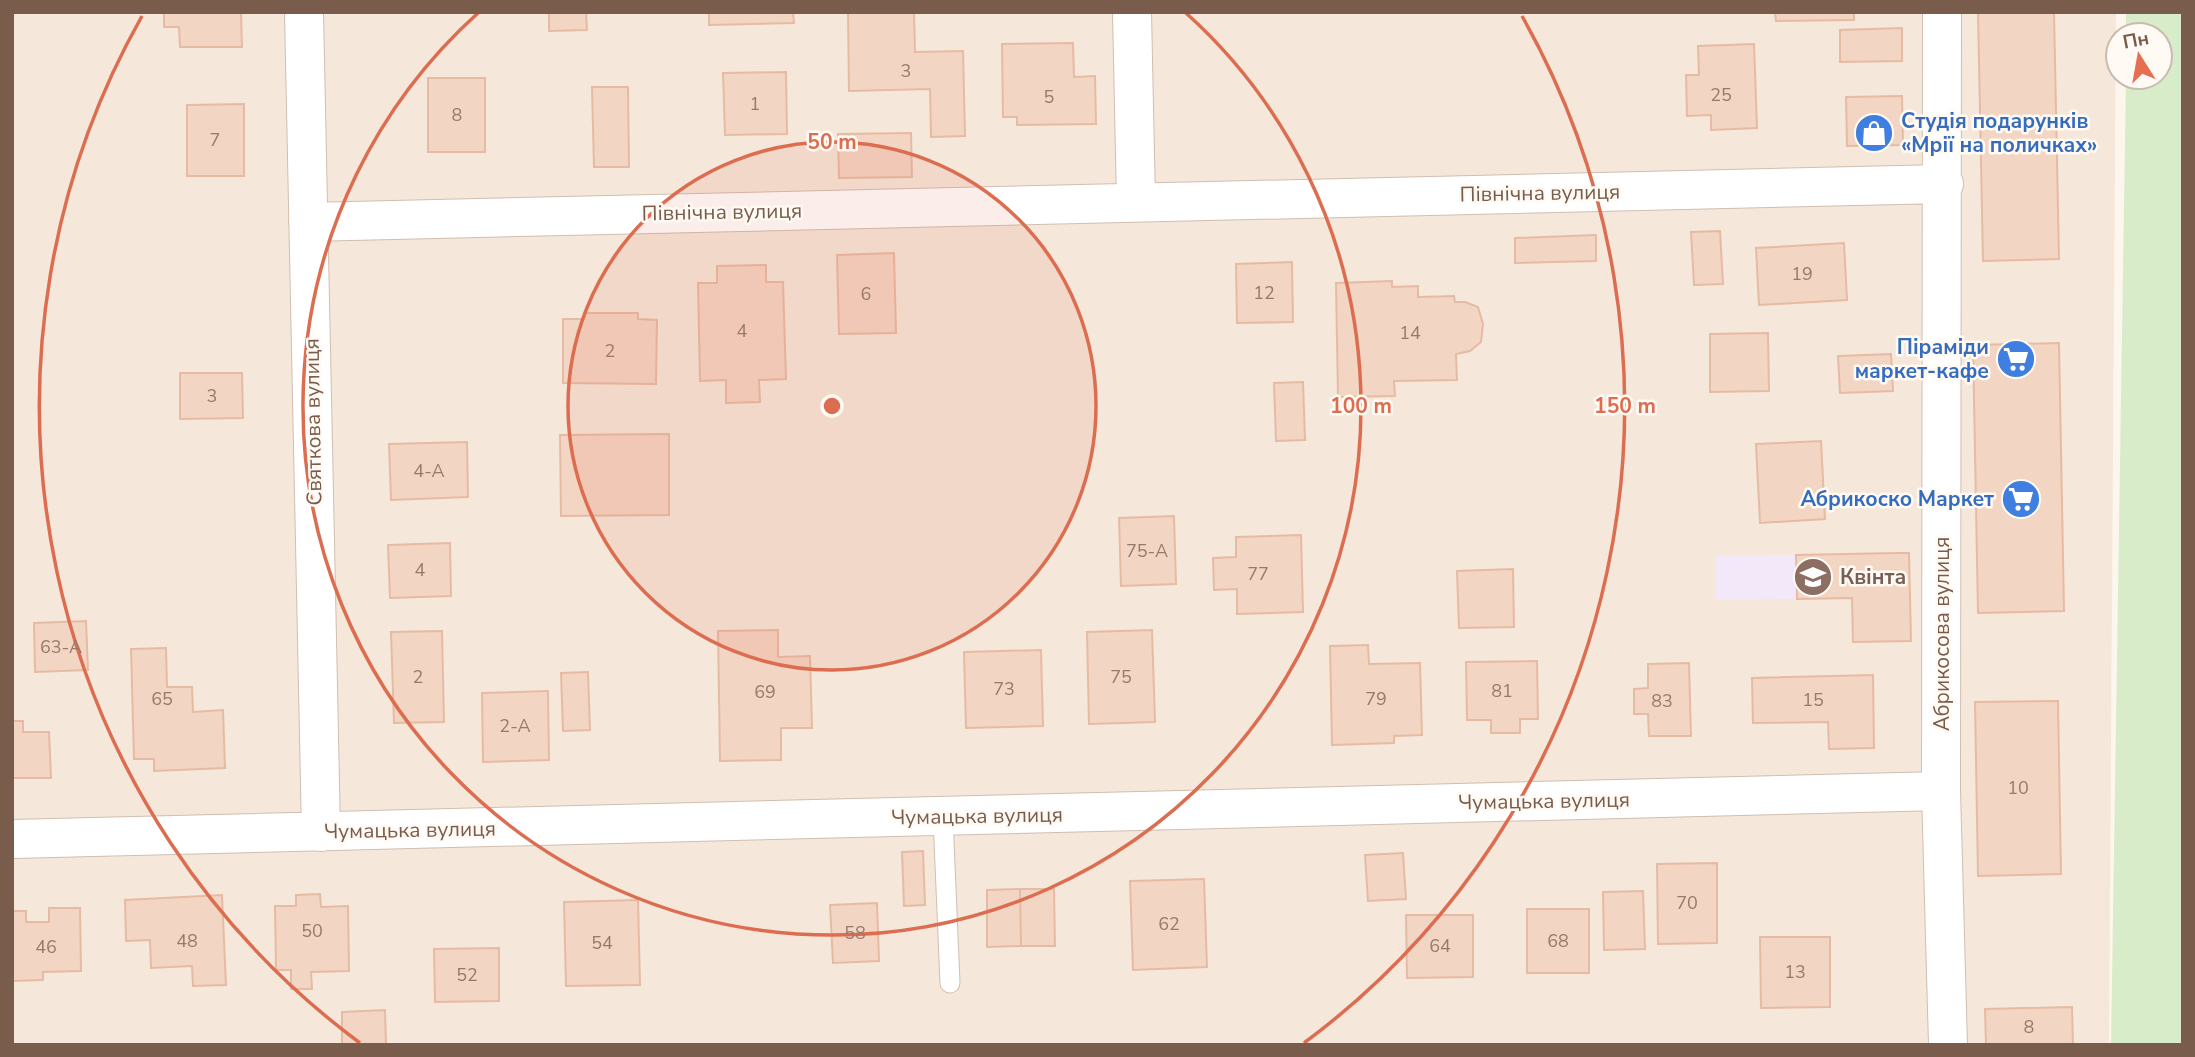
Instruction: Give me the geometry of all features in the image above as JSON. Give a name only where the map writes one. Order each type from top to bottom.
[{"type":"street","name":"Святкова вулиця","points":[[304,12],[321,832]]},
{"type":"street","points":[[1132,12],[1136,202]]},
{"type":"street","name":"Абрикосова вулиця","points":[[1942,12],[1944,184],[1941,791],[1948,1045]]},
{"type":"street","name":"Північна вулиця","points":[[309,222],[1944,184]]},
{"type":"street","name":"Чумацька вулиця","points":[[12,839],[1941,791]]},
{"type":"lane","points":[[943,817],[950,983]]},
{"type":"shaded area","points":[[12,12],[2116,12],[2116,21],[2104,21],[2104,91],[2115,91],[2109,1045],[12,1045]]},
{"type":"shaded area","name":"Квінта","points":[[1909,553],[1911,641],[1852,598],[1716,600],[1716,556]]},
{"type":"green space","points":[[2126,12],[2183,12],[2183,1045],[2111,1045],[2126,91],[2174,91],[2174,21],[2126,21]]},
{"type":"building","points":[[164,12],[241,12],[242,47],[180,47],[179,27],[164,27]]},
{"type":"building","points":[[549,12],[586,12],[587,30],[549,31]]},
{"type":"building","points":[[709,12],[793,12],[794,23],[709,25]]},
{"type":"building","points":[[848,12],[914,12],[915,52],[963,51],[965,136],[931,137],[930,89],[849,91]]},
{"type":"building","points":[[1775,12],[1854,12],[1854,20],[1776,21]]},
{"type":"building","points":[[1978,12],[2054,12],[2059,259],[1983,261]]},
{"type":"building","points":[[1902,28],[1902,61],[1840,62],[1840,30]]},
{"type":"building","points":[[1073,43],[1074,77],[1095,76],[1096,124],[1017,125],[1017,117],[1003,117],[1002,44]]},
{"type":"building","points":[[1754,44],[1757,128],[1711,130],[1711,115],[1687,116],[1686,75],[1699,75],[1698,46]]},
{"type":"building","points":[[786,72],[787,134],[725,135],[723,73]]},
{"type":"building","points":[[428,78],[485,78],[485,152],[428,152]]},
{"type":"building","points":[[592,87],[628,87],[629,167],[594,167]]},
{"type":"building","name":"Студія подарунків «Мрії на поличках»","points":[[1902,96],[1903,145],[1847,146],[1846,97]]},
{"type":"building","points":[[244,104],[244,176],[187,176],[187,105]]},
{"type":"building","points":[[911,133],[912,177],[839,178],[838,134]]},
{"type":"building","points":[[1720,231],[1723,284],[1694,285],[1691,232]]},
{"type":"building","points":[[1596,235],[1596,261],[1515,263],[1515,238]]},
{"type":"building","points":[[1844,243],[1847,300],[1759,305],[1756,248]]},
{"type":"building","points":[[894,253],[896,333],[839,334],[837,255]]},
{"type":"building","points":[[1292,262],[1293,322],[1237,323],[1236,264]]},
{"type":"building","points":[[766,265],[766,282],[783,282],[786,379],[759,380],[760,402],[726,403],[726,380],[700,381],[698,283],[717,283],[717,266]]},
{"type":"building","points":[[1392,281],[1392,287],[1418,286],[1418,297],[1454,296],[1455,302],[1465,302],[1478,307],[1483,324],[1481,342],[1470,351],[1456,354],[1457,380],[1394,381],[1395,396],[1338,397],[1336,283]]},
{"type":"building","points":[[584,313],[638,313],[638,319],[657,320],[656,384],[563,383],[563,319],[584,319]]},
{"type":"building","points":[[1768,333],[1769,391],[1710,392],[1710,334]]},
{"type":"building","points":[[2059,343],[2064,611],[1978,613],[1973,345]]},
{"type":"building","points":[[1891,354],[1893,391],[1840,393],[1838,356]]},
{"type":"building","points":[[180,373],[242,373],[243,418],[180,419]]},
{"type":"building","points":[[1303,382],[1305,440],[1276,441],[1274,383]]},
{"type":"building","points":[[669,434],[669,515],[561,516],[560,435]]},
{"type":"building","points":[[1821,441],[1825,519],[1760,523],[1756,444]]},
{"type":"building","points":[[467,442],[468,497],[391,500],[389,444]]},
{"type":"building","points":[[1174,516],[1176,584],[1121,586],[1119,518]]},
{"type":"building","points":[[1301,535],[1303,612],[1237,614],[1237,589],[1214,590],[1213,558],[1236,557],[1236,537]]},
{"type":"building","points":[[450,543],[451,596],[390,598],[388,545]]},
{"type":"building","name":"Квінта","points":[[1909,553],[1911,641],[1853,642],[1852,598],[1797,599],[1796,555]]},
{"type":"building","points":[[1513,569],[1514,627],[1459,628],[1457,571]]},
{"type":"building","points":[[86,621],[88,670],[35,672],[34,623]]},
{"type":"building","points":[[778,630],[778,657],[810,656],[812,728],[781,728],[781,760],[720,761],[718,631]]},
{"type":"building","points":[[1152,630],[1155,722],[1089,724],[1087,632]]},
{"type":"building","points":[[442,631],[444,722],[394,723],[391,632]]},
{"type":"building","points":[[1368,645],[1369,664],[1420,663],[1422,735],[1394,736],[1394,743],[1332,745],[1330,646]]},
{"type":"building","points":[[166,648],[167,687],[192,687],[193,712],[223,710],[225,768],[154,771],[154,759],[134,759],[131,649]]},
{"type":"building","points":[[1041,650],[1043,726],[966,728],[964,652]]},
{"type":"building","points":[[1537,661],[1538,719],[1520,719],[1520,733],[1491,733],[1491,720],[1467,720],[1466,662]]},
{"type":"building","points":[[1689,663],[1691,736],[1649,736],[1648,714],[1634,714],[1634,689],[1648,688],[1648,664]]},
{"type":"building","points":[[588,672],[590,730],[563,731],[561,673]]},
{"type":"building","points":[[1873,675],[1874,748],[1829,749],[1828,722],[1753,723],[1752,678]]},
{"type":"building","points":[[548,691],[549,760],[483,762],[482,693]]},
{"type":"building","points":[[2058,701],[2061,874],[1978,876],[1975,702]]},
{"type":"building","points":[[12,721],[23,721],[23,732],[49,732],[51,778],[12,778]]},
{"type":"building","points":[[923,851],[925,905],[904,906],[902,852]]},
{"type":"building","points":[[1403,853],[1406,899],[1368,901],[1365,855]]},
{"type":"building","points":[[1717,863],[1717,943],[1658,944],[1657,864]]},
{"type":"building","points":[[1204,879],[1207,967],[1133,970],[1130,881]]},
{"type":"building","points":[[1020,889],[1054,889],[1055,946],[1021,946]]},
{"type":"building","points":[[1020,889],[1021,946],[987,947],[987,890]]},
{"type":"building","points":[[1643,891],[1645,949],[1604,950],[1603,892]]},
{"type":"building","points":[[320,894],[321,907],[348,906],[349,971],[311,972],[312,989],[291,989],[291,970],[276,970],[275,906],[296,906],[296,895]]},
{"type":"building","points":[[222,895],[226,985],[193,986],[192,966],[151,968],[150,940],[126,941],[125,900]]},
{"type":"building","points":[[638,900],[640,985],[566,986],[564,902]]},
{"type":"building","points":[[877,903],[879,961],[833,963],[830,905]]},
{"type":"building","points":[[49,908],[80,908],[81,971],[43,972],[43,980],[12,981],[12,911],[26,911],[26,922],[49,922]]},
{"type":"building","points":[[1527,909],[1589,909],[1589,973],[1527,973]]},
{"type":"building","points":[[1406,915],[1473,915],[1473,977],[1407,978]]},
{"type":"building","points":[[1760,937],[1830,937],[1830,1007],[1761,1008]]},
{"type":"building","points":[[499,948],[499,1001],[435,1002],[434,949]]},
{"type":"building","points":[[2072,1007],[2073,1045],[1986,1045],[1985,1009]]},
{"type":"building","points":[[385,1010],[386,1045],[342,1045],[342,1012]]},
{"type":"place","name":"Студія подарунків «Мрії на поличках»","points":[[1874,133]]},
{"type":"place","name":"Піраміди маркет-кафе","points":[[2016,359]]},
{"type":"place","name":"Абрикоско Маркет","points":[[2021,499]]},
{"type":"place","name":"Квінта","points":[[1813,577]]}]
